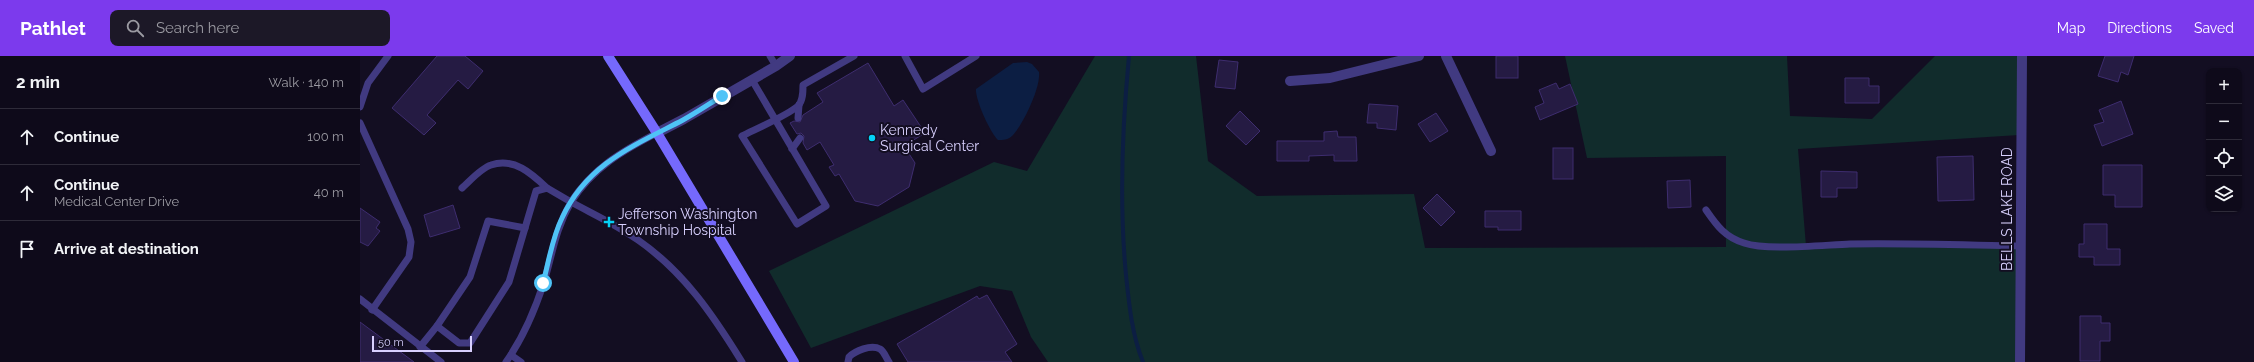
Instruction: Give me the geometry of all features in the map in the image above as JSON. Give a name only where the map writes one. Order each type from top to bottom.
[{"type":"main road","points":[[608,56],[657,132],[794,362]]},
{"type":"street","points":[[657,132],[684,119],[776,66],[790,56]]},
{"type":"street","points":[[1290,81],[1330,78],[1420,56]]},
{"type":"street","points":[[1446,56],[1491,151]]},
{"type":"street","name":"BELLS LAKE ROAD","points":[[2020,362],[2022,56]]},
{"type":"lane","points":[[770,56],[776,66]]},
{"type":"lane","points":[[798,118],[799,105],[803,95],[803,85],[854,56]]},
{"type":"lane","points":[[905,56],[923,88],[976,56]]},
{"type":"lane","points":[[360,107],[368,83],[386,57]]},
{"type":"lane","points":[[752,80],[774,119],[826,206],[797,224],[742,136],[774,119],[799,105]]},
{"type":"lane","points":[[360,123],[408,229],[411,242],[409,257],[372,310]]},
{"type":"lane","points":[[506,362],[517,347],[534,310],[543,283],[555,234],[571,202],[582,185],[602,165],[657,132]]},
{"type":"lane","points":[[792,149],[800,138]]},
{"type":"lane","points":[[462,188],[490,165],[506,162],[530,171],[547,188],[637,239],[678,273],[706,306],[742,362]]},
{"type":"lane","points":[[438,326],[459,343],[470,343],[509,282],[536,191],[547,188]]},
{"type":"lane","points":[[1706,210],[1719,230],[1728,237],[1745,244],[1880,243],[2021,246]]},
{"type":"lane","points":[[420,347],[438,326],[470,277],[488,221],[525,228]]},
{"type":"lane","points":[[360,299],[372,310],[441,362]]},
{"type":"lane","points":[[848,362],[849,357],[853,353],[876,347],[881,349],[889,362]]},
{"type":"lane","points":[[511,355],[521,362]]},
{"type":"green space","points":[[1095,56],[1196,56],[1208,161],[1257,196],[1414,194],[1425,248],[1726,247],[1726,156],[1587,158],[1565,56],[1787,56],[1790,116],[1872,119],[1935,56],[2017,56],[2019,135],[1798,149],[1806,246],[2020,245],[2021,362],[1048,362],[1031,337],[1012,291],[980,286],[811,348],[769,271],[994,162],[1027,171]]},
{"type":"water","points":[[1027,62],[1032,64],[1039,72],[1039,79],[1034,96],[1026,115],[1012,136],[1004,140],[998,140],[984,116],[976,94],[976,89],[1013,63]]},
{"type":"building","points":[[437,56],[465,56],[483,71],[468,89],[458,80],[427,115],[436,123],[424,135],[392,108]]},
{"type":"building","points":[[1496,56],[1518,56],[1518,78],[1496,78]]},
{"type":"building","points":[[2105,56],[2134,56],[2128,75],[2121,72],[2118,82],[2098,76]]},
{"type":"building","points":[[1219,60],[1238,62],[1235,89],[1215,87]]},
{"type":"building","name":"Kennedy Surgical Center","points":[[868,63],[894,106],[903,100],[925,133],[904,146],[915,163],[909,187],[878,206],[855,201],[839,174],[835,176],[829,167],[834,165],[820,142],[807,150],[803,143],[804,136],[801,133],[797,134],[790,123],[794,121],[800,122],[803,115],[823,102],[817,93]]},
{"type":"building","points":[[1845,78],[1869,78],[1869,86],[1879,86],[1879,103],[1845,103]]},
{"type":"building","points":[[1556,83],[1559,89],[1570,84],[1578,104],[1540,120],[1535,107],[1544,103],[1539,90]]},
{"type":"building","points":[[2121,101],[2133,134],[2102,146],[2094,125],[2104,122],[2099,110]]},
{"type":"building","points":[[1369,104],[1398,106],[1396,130],[1377,128],[1377,123],[1367,123]]},
{"type":"building","points":[[1240,111],[1260,131],[1246,145],[1226,126]]},
{"type":"building","points":[[1436,113],[1448,131],[1430,142],[1418,124]]},
{"type":"building","points":[[1337,131],[1338,137],[1356,137],[1357,161],[1334,161],[1334,155],[1309,156],[1309,161],[1277,161],[1277,141],[1324,141],[1324,132]]},
{"type":"building","points":[[1553,148],[1573,148],[1573,179],[1553,179]]},
{"type":"building","points":[[1973,156],[1974,200],[1938,201],[1937,157]]},
{"type":"building","points":[[2103,165],[2142,165],[2142,207],[2115,207],[2115,195],[2103,195]]},
{"type":"building","points":[[1821,171],[1857,172],[1857,188],[1837,188],[1837,197],[1821,197]]},
{"type":"building","points":[[1690,180],[1691,207],[1668,208],[1667,181]]},
{"type":"building","points":[[1437,194],[1455,212],[1441,226],[1423,208]]},
{"type":"building","points":[[453,205],[460,228],[430,237],[424,215]]},
{"type":"building","points":[[360,208],[380,222],[376,228],[380,231],[368,246],[360,242]]},
{"type":"building","points":[[1485,211],[1521,211],[1521,230],[1498,230],[1498,227],[1485,227]]},
{"type":"building","points":[[2084,224],[2107,224],[2107,249],[2120,249],[2120,265],[2094,265],[2094,257],[2079,257],[2079,244],[2084,244]]},
{"type":"building","points":[[987,295],[1017,344],[1005,352],[1012,362],[908,362],[897,344],[977,296],[979,299]]},
{"type":"building","points":[[2080,316],[2101,316],[2101,323],[2110,323],[2110,341],[2100,341],[2100,361],[2080,361]]},
{"type":"building","points":[[360,322],[414,362],[360,362]]},
{"type":"waterway","points":[[1129,56],[1122,166],[1124,248],[1130,308],[1136,341],[1143,362]]},
{"type":"place","name":"Kennedy Surgical Center","points":[[872,138]]},
{"type":"place","name":"Jefferson Washington Township Hospital","points":[[609,222]]},
{"type":"route","points":[[543,283],[555,234],[562,217],[582,185],[590,176],[602,165],[624,150],[684,119],[722,96]]}]
